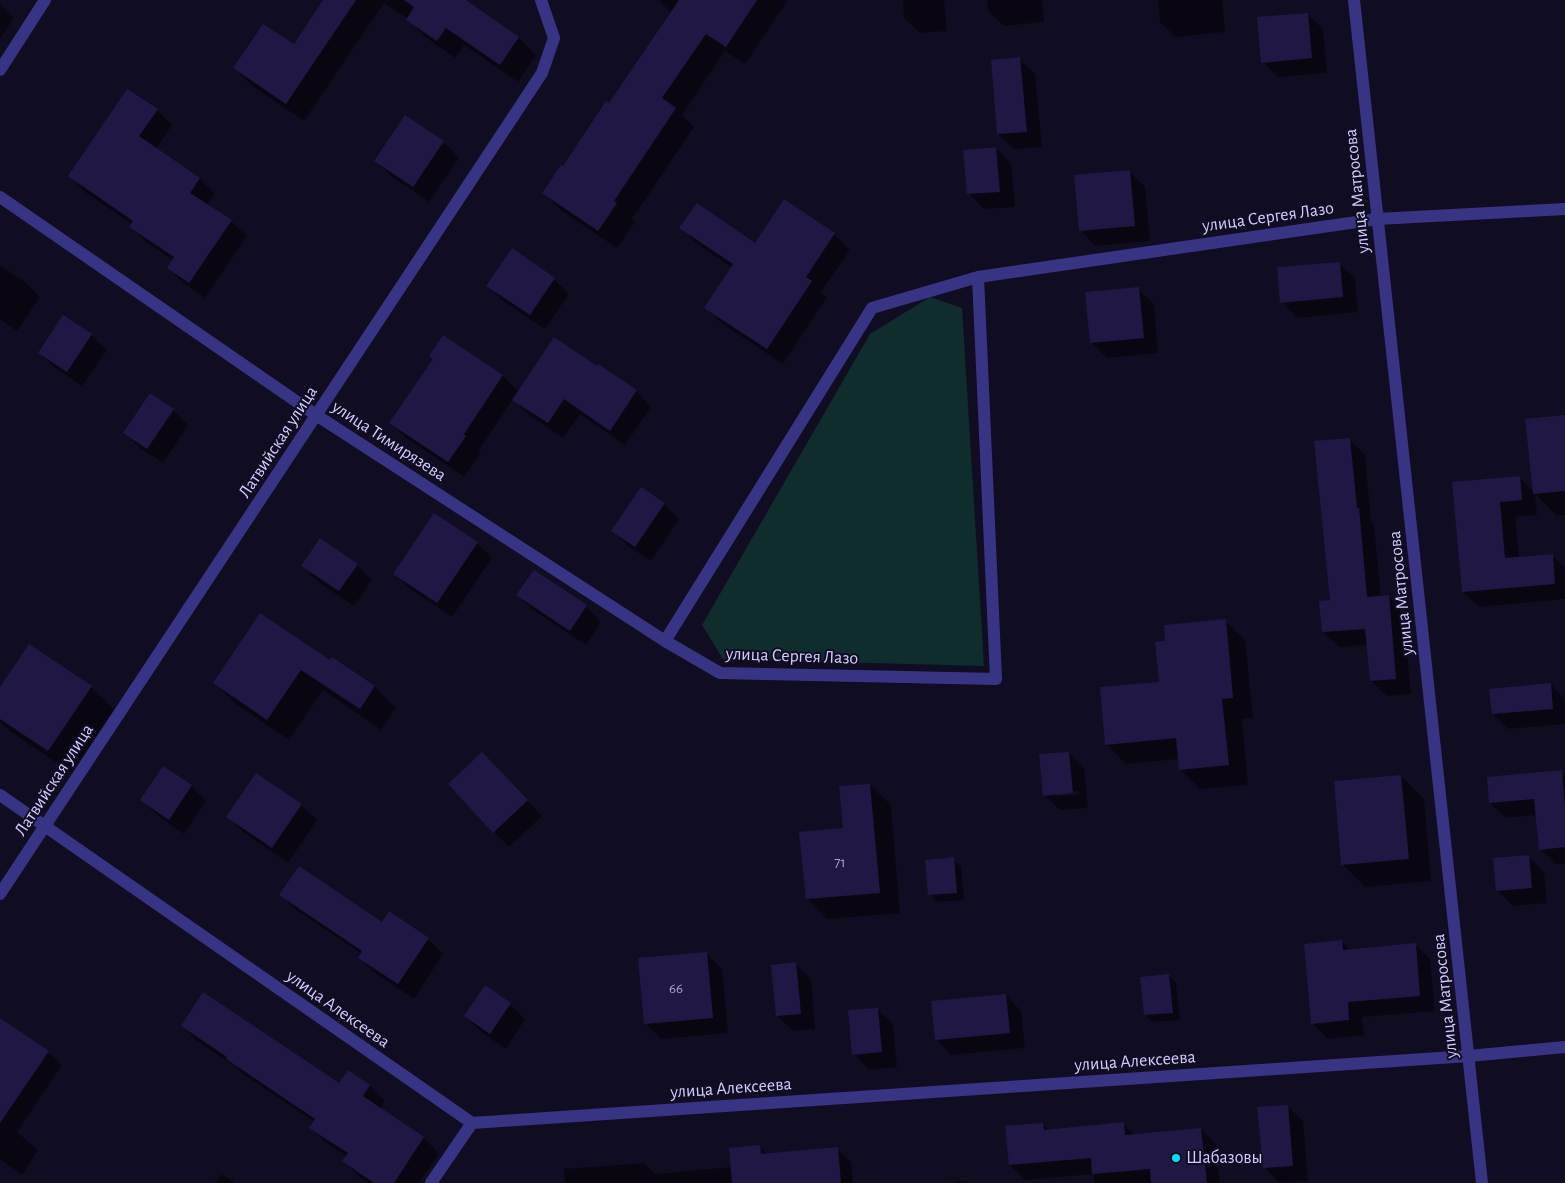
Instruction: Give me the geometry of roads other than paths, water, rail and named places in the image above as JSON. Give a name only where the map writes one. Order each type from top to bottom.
[{"type":"street","points":[[0,70],[45,0]]},
{"type":"street","name":"Латвийская улица","points":[[0,894],[542,73],[554,38],[541,0]]},
{"type":"street","name":"улица Матросова","points":[[1354,0],[1470,1056],[1482,1183]]},
{"type":"street","name":"улица Тимирязева","points":[[0,197],[316,415],[665,641]]},
{"type":"street","name":"улица Сергея Лазо","points":[[978,277],[996,679],[720,673],[665,641],[872,308],[978,277],[1377,219],[1565,209]]},
{"type":"street","name":"улица Алексеева","points":[[0,795],[472,1123],[1470,1056],[1565,1047]]},
{"type":"street","points":[[431,1183],[472,1123]]},
{"type":"place","name":"Шабазовы","points":[[1176,1158]]}]
